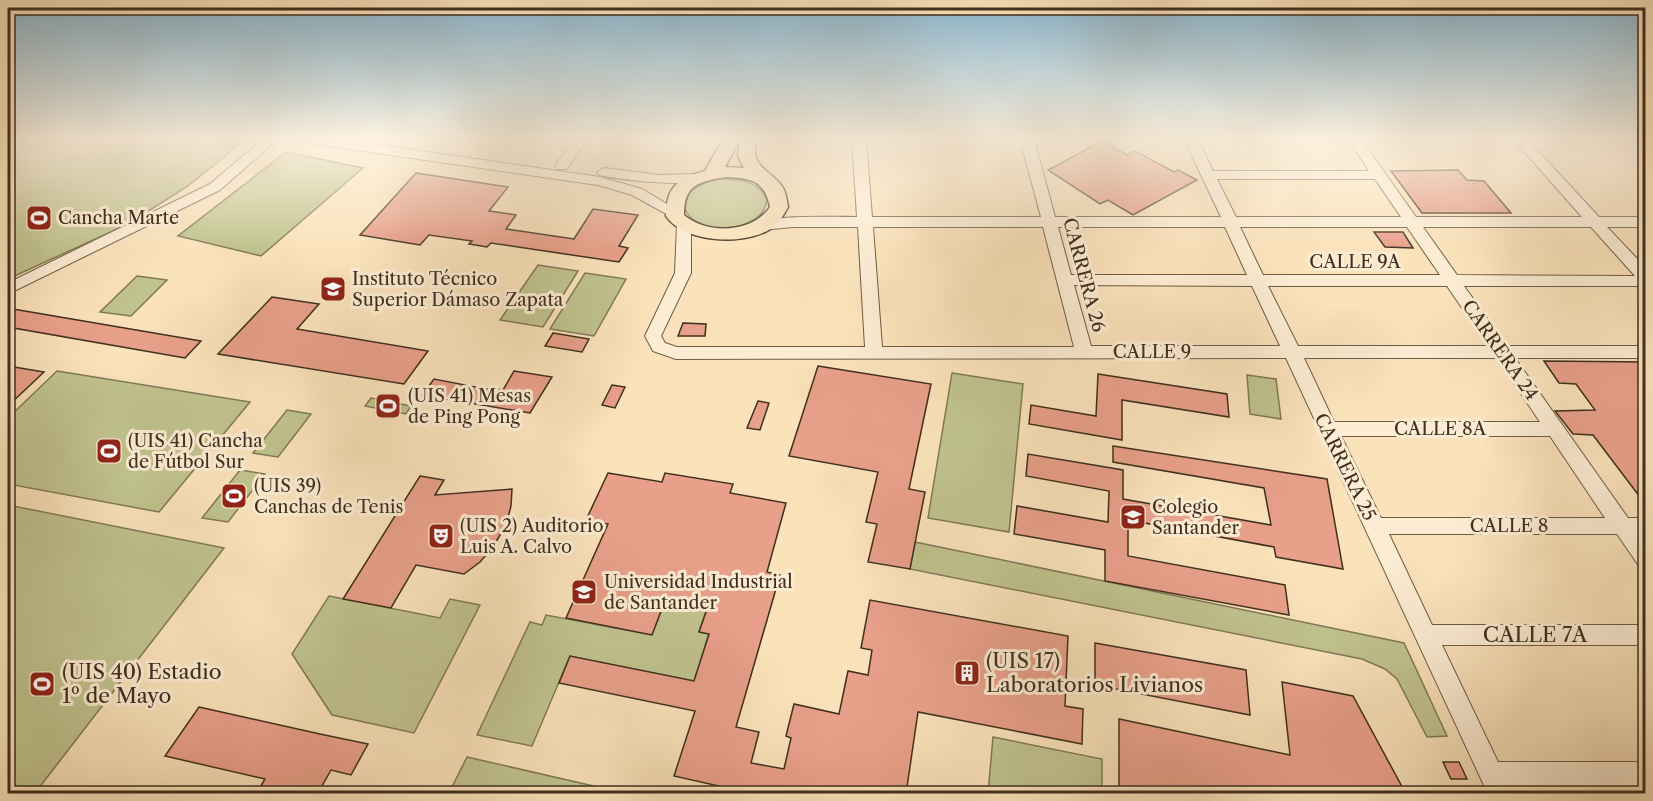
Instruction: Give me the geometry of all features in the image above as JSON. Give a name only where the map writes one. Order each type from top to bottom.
[{"type":"main road","points":[[704,176],[677,194],[674,204],[679,218],[704,233],[721,235],[738,233],[762,225],[777,210],[779,201],[777,193],[761,176]]},
{"type":"main road","points":[[754,176],[763,179]]},
{"type":"street","points":[[172,208],[211,176]]},
{"type":"street","points":[[8,289],[215,187],[228,176]]},
{"type":"street","points":[[563,176],[608,183],[637,192],[679,218]]},
{"type":"street","points":[[640,176],[660,179],[699,176]]},
{"type":"street","points":[[862,176],[874,353]]},
{"type":"street","name":"CARRERA 26","points":[[1037,176],[1084,352]]},
{"type":"street","name":"CARRERA 25","points":[[1208,176],[1497,784]]},
{"type":"street","name":"CARRERA 24","points":[[1380,176],[1646,560]]},
{"type":"street","points":[[1553,176],[1646,280]]},
{"type":"street","name":"CALLE 9","points":[[679,218],[684,267],[653,336],[659,347],[687,354],[1646,351]]},
{"type":"street","points":[[762,225],[793,222],[1646,222]]},
{"type":"street","name":"CALLE 9A","points":[[1065,280],[1452,282],[1646,280]]},
{"type":"street","name":"CALLE 8A","points":[[1327,429],[1554,429]]},
{"type":"street","name":"CALLE 8","points":[[1373,526],[1646,526]]},
{"type":"street","name":"CALLE 7A","points":[[1425,635],[1646,635]]},
{"type":"street","points":[[1497,784],[1646,774]]},
{"type":"green space","points":[[8,176],[200,176],[128,224],[8,279]]},
{"type":"green space","points":[[255,176],[353,176],[261,256],[178,236]]},
{"type":"green space","points":[[718,179],[739,180],[758,188],[767,199],[761,214],[748,223],[730,228],[713,228],[689,216],[685,206],[687,196],[698,187]]},
{"type":"green space","points":[[538,265],[578,271],[543,327],[500,320]]},
{"type":"green space","points":[[585,273],[626,279],[594,336],[550,329]]},
{"type":"green space","points":[[137,276],[167,280],[131,316],[100,312]]},
{"type":"green space","name":"(UIS 41) Cancha de Fútbol Sur","points":[[57,371],[250,402],[159,512],[8,484],[8,418]]},
{"type":"green space","points":[[952,373],[1023,384],[1009,532],[928,518]]},
{"type":"green space","points":[[1247,375],[1276,379],[1281,419],[1250,414]]},
{"type":"green space","name":"(UIS 41) Mesas de Ping Pong","points":[[371,398],[411,406],[406,414],[365,406]]},
{"type":"green space","name":"(UIS 39) Canchas de Tenis","points":[[287,410],[311,414],[278,457],[253,453]]},
{"type":"green space","name":"(UIS 39) Canchas de Tenis","points":[[240,470],[265,474],[228,522],[202,518]]},
{"type":"green space","points":[[8,505],[224,548],[35,793],[8,793]]},
{"type":"green space","points":[[915,542],[1404,643],[1447,736],[1427,737],[1397,679],[1385,669],[1362,659],[910,569]]},
{"type":"green space","points":[[329,596],[440,618],[450,599],[480,605],[414,733],[332,715],[292,654]]},
{"type":"green space","points":[[666,598],[708,606],[699,632],[709,634],[694,681],[570,656],[532,746],[477,735],[530,622],[542,625],[546,615],[652,635]]},
{"type":"green space","points":[[993,737],[1102,759],[1102,793],[988,793]]},
{"type":"green space","points":[[467,757],[598,787],[595,794],[449,793]]},
{"type":"building","points":[[413,176],[438,176],[508,187],[489,211],[516,215],[506,229],[574,239],[593,209],[638,215],[619,246],[628,248],[619,262],[491,243],[487,247],[469,244],[472,241],[429,235],[420,245],[360,235]]},
{"type":"building","points":[[1058,176],[1190,176],[1197,180],[1133,215],[1108,200],[1100,204]]},
{"type":"building","points":[[1395,176],[1464,176],[1467,180],[1484,181],[1511,213],[1422,213]]},
{"type":"building","points":[[1374,232],[1403,232],[1413,248],[1385,247]]},
{"type":"building","points":[[272,297],[319,304],[297,329],[428,351],[404,384],[218,354]]},
{"type":"building","points":[[13,309],[201,341],[185,358],[8,327],[8,313]]},
{"type":"building","points":[[683,323],[706,324],[705,336],[678,336]]},
{"type":"building","points":[[553,333],[589,339],[582,352],[545,346]]},
{"type":"building","points":[[1544,361],[1646,362],[1646,505],[1593,435],[1573,434],[1555,411],[1595,410],[1576,384],[1559,383]]},
{"type":"building","points":[[8,366],[44,372],[8,406]]},
{"type":"building","points":[[818,366],[931,384],[909,489],[925,492],[910,569],[868,562],[877,524],[866,522],[878,472],[789,456]]},
{"type":"building","points":[[514,371],[552,377],[530,413],[422,395],[434,379],[496,391],[497,389],[503,390]]},
{"type":"building","points":[[1098,374],[1227,394],[1229,417],[1122,400],[1122,440],[1029,424],[1031,405],[1096,416]]},
{"type":"building","points":[[612,385],[625,387],[615,408],[602,405]]},
{"type":"building","points":[[758,401],[769,403],[760,430],[747,428]]},
{"type":"building","points":[[1113,446],[1327,479],[1343,569],[1276,557],[1274,547],[1128,520],[1128,556],[1285,585],[1289,615],[1105,581],[1105,550],[1014,534],[1017,506],[1108,522],[1109,491],[1026,476],[1028,454],[1123,470],[1123,499],[1271,525],[1264,488],[1113,462]]},
{"type":"building","points":[[608,473],[662,482],[665,473],[733,484],[730,493],[786,503],[767,572],[780,575],[736,727],[759,732],[751,763],[784,769],[791,738],[786,736],[794,704],[839,714],[848,671],[868,675],[872,650],[861,648],[870,600],[1068,636],[1065,706],[1083,709],[1082,744],[918,712],[906,794],[754,794],[674,776],[695,711],[559,683],[570,656],[694,681],[709,634],[699,632],[708,606],[666,598],[652,635],[566,618],[608,524],[586,520]]},
{"type":"building","name":"(UIS 2) Auditorio Luis A. Calvo","points":[[420,476],[444,480],[435,495],[512,489],[511,506],[506,525],[493,547],[480,562],[464,574],[416,565],[391,608],[343,599]]},
{"type":"building","points":[[1095,643],[1246,670],[1250,715],[1095,685]]},
{"type":"building","points":[[1282,682],[1353,696],[1406,794],[1119,794],[1119,719],[1290,755]]},
{"type":"building","points":[[199,707],[368,744],[351,775],[331,770],[318,793],[304,789],[302,794],[256,794],[265,779],[165,756]]},
{"type":"building","points":[[1443,762],[1459,762],[1467,779],[1451,779]]},
{"type":"place","name":"Cancha Marte","points":[[39,218]]},
{"type":"place","name":"Instituto Técnico Superior Dámaso Zapata","points":[[333,289]]},
{"type":"place","name":"(UIS 41) Mesas de Ping Pong","points":[[388,406]]},
{"type":"place","name":"(UIS 41) Cancha de Fútbol Sur","points":[[109,451]]},
{"type":"place","name":"(UIS 39) Canchas de Tenis","points":[[234,496]]},
{"type":"place","name":"Colegio Santander","points":[[1133,517]]},
{"type":"place","name":"(UIS 2) Auditorio Luis A. Calvo","points":[[441,536]]},
{"type":"place","name":"Universidad Industrial de Santander","points":[[584,592]]},
{"type":"place","name":"(UIS 17) Laboratorios Livianos","points":[[967,673]]},
{"type":"place","name":"(UIS 40) Estadio 1º de Mayo","points":[[42,684]]}]
